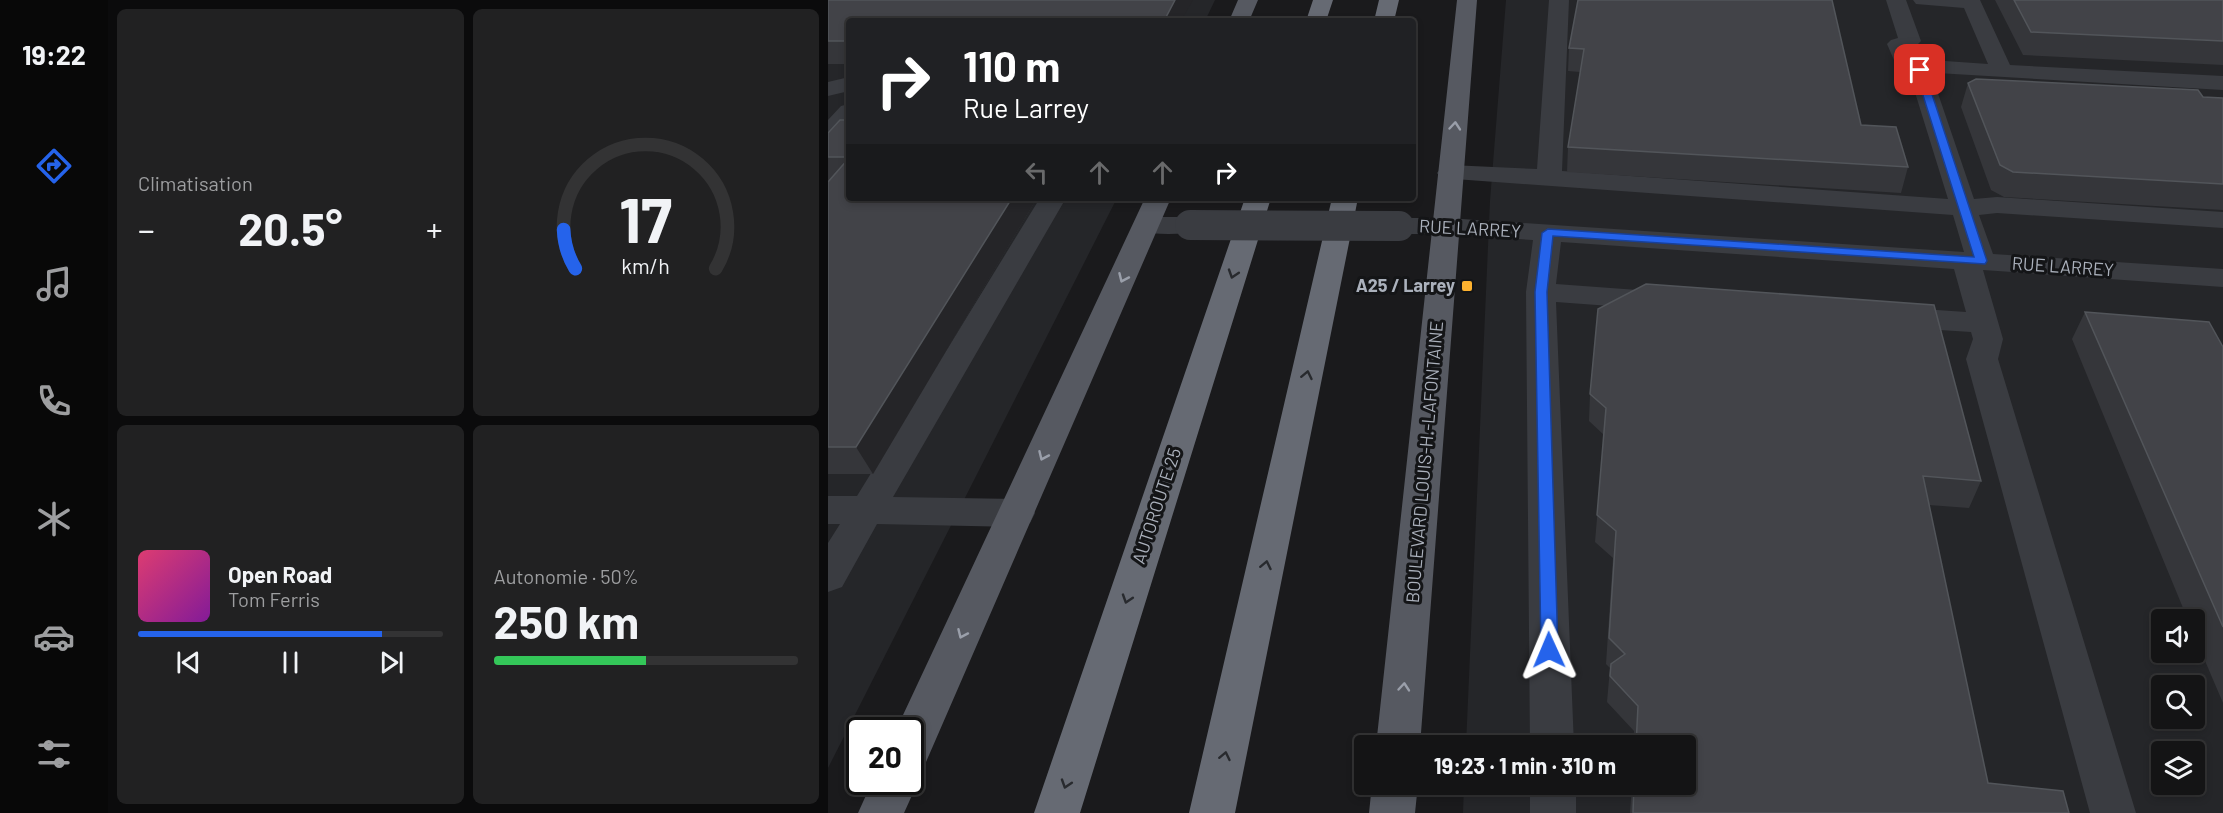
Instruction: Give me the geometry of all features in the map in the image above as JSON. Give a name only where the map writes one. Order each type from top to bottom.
[{"type":"highway","points":[[1317,18],[1323,0]]},
{"type":"highway","points":[[1385,18],[1389,0]]},
{"type":"highway","name":"AUTOROUTE 25","points":[[1057,813],[1257,201]]},
{"type":"highway","points":[[1212,813],[1344,201]]},
{"type":"main road","points":[[1240,18],[1248,0]]},
{"type":"main road","name":"BOULEVARD LOUIS-H.-LAFONTAINE","points":[[1399,735],[1467,0]]},
{"type":"main road","points":[[924,717],[1153,212]]},
{"type":"main road","points":[[881,813],[889,795]]},
{"type":"main road","points":[[1392,813],[1394,795]]},
{"type":"street","points":[[1549,178],[1559,0]]},
{"type":"street","points":[[1896,0],[1930,50]]},
{"type":"street","points":[[1923,0],[1971,2],[2002,71]]},
{"type":"street","points":[[2113,813],[1982,359],[1988,339],[1964,208],[1920,70],[1905,62],[1898,44],[1930,50],[2002,71],[2223,83]]},
{"type":"street","points":[[1920,70],[1930,50]]},
{"type":"street","points":[[828,88],[846,85]]},
{"type":"street","points":[[828,107],[846,109]]},
{"type":"street","points":[[828,134],[846,113]]},
{"type":"street","points":[[1450,173],[1964,208],[1997,205],[2223,220]]},
{"type":"street","points":[[828,576],[1051,201]]},
{"type":"street","name":"RUE LARREY","points":[[1153,212],[1190,225],[1446,226],[2223,278]]},
{"type":"street","points":[[1548,233],[1541,292],[1552,735]]},
{"type":"street","points":[[1541,292],[1692,303]]},
{"type":"street","points":[[1868,315],[1984,323]]},
{"type":"street","points":[[828,510],[1017,513]]},
{"type":"street","points":[[1552,795],[1553,813]]},
{"type":"shaded area","points":[[828,0],[1215,0],[1206,18],[846,18],[846,201],[1115,201],[854,717],[846,717],[846,732],[828,768]]},
{"type":"shaded area","points":[[1506,0],[2223,0],[2223,813],[1463,813],[1464,795],[1696,795],[1696,735],[1466,735],[1490,201]]},
{"type":"building","points":[[828,0],[1175,0],[1166,18],[846,18],[846,41],[828,41]]},
{"type":"building","points":[[1578,0],[1832,0],[1861,125],[1896,127],[1908,167],[1568,147],[1584,49],[1569,48]]},
{"type":"building","points":[[2014,0],[2223,0],[2223,41],[2031,32]]},
{"type":"building","points":[[1976,79],[2198,90],[2203,97],[2223,98],[2223,184],[2013,172],[2000,165],[1968,83]]},
{"type":"building","points":[[840,120],[846,120],[846,157],[828,157],[828,133]]},
{"type":"building","points":[[846,161],[846,201],[1010,201],[856,447],[828,447],[828,182]]},
{"type":"building","points":[[1646,284],[1934,305],[1981,481],[1923,476],[1988,783],[2063,791],[2069,813],[1633,813],[1634,795],[1696,795],[1696,735],[1637,735],[1638,706],[1610,676],[1611,664],[1625,654],[1609,638],[1616,531],[1597,515],[1606,408],[1590,394],[1598,309]]},
{"type":"building","points":[[2085,312],[2209,322],[2223,347],[2223,627]]},
{"type":"place","name":"A25 / Larrey","points":[[1467,286]]},
{"type":"route","points":[[1549,650],[1541,292],[1548,233],[1981,261],[1920,70]]}]
